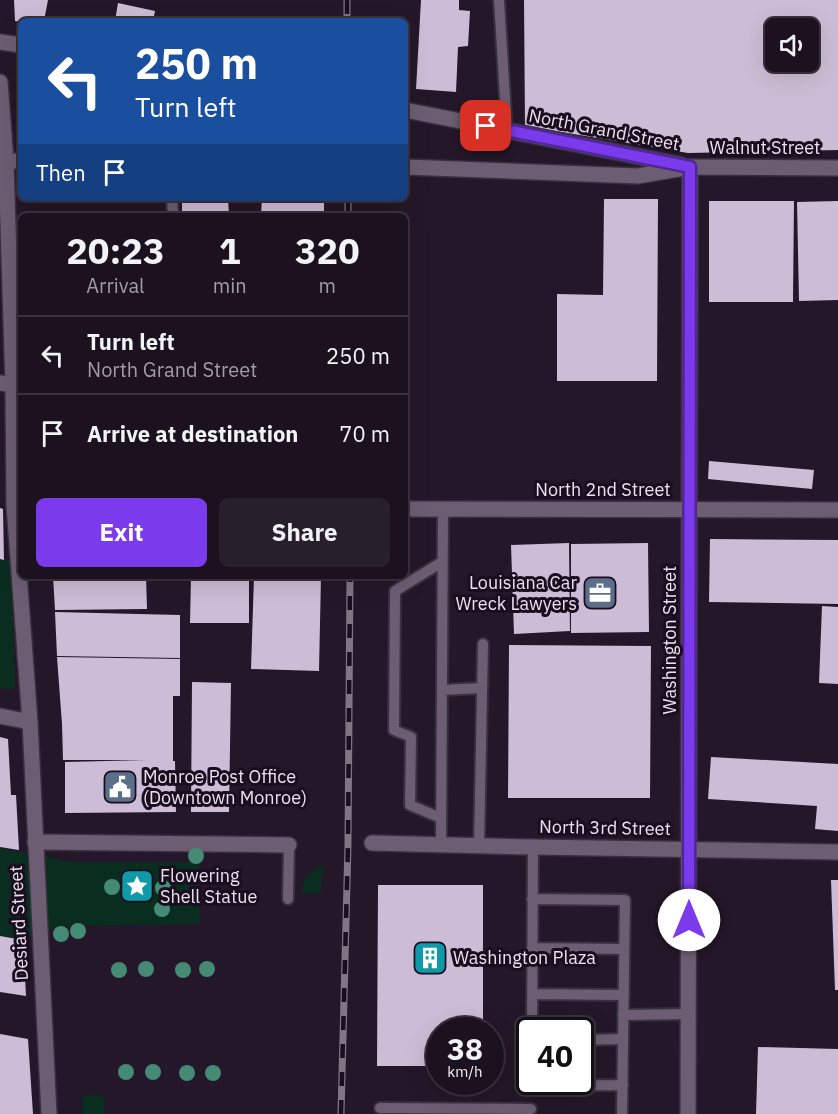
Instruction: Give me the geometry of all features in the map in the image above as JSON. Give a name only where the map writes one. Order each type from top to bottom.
[{"type":"street","points":[[0,42],[18,45]]},
{"type":"street","name":"Desiard Street","points":[[0,82],[13,161],[6,384],[18,522]]},
{"type":"street","name":"North Grand Street","points":[[408,111],[690,167]]},
{"type":"street","name":"Walnut Street","points":[[408,166],[638,176],[690,167],[838,168]]},
{"type":"street","name":"Washington Street","points":[[688,1114],[690,167]]},
{"type":"street","name":"North 2nd Street","points":[[408,509],[838,510]]},
{"type":"street","name":"Desiard Street","points":[[21,579],[49,1114]]},
{"type":"street","points":[[0,716],[30,722]]},
{"type":"street","points":[[35,842],[289,845]]},
{"type":"street","name":"North 3rd Street","points":[[372,843],[838,852]]},
{"type":"lane","points":[[499,0],[507,130]]},
{"type":"lane","points":[[441,844],[443,509]]},
{"type":"lane","points":[[441,818],[410,805],[411,737],[394,730],[394,602],[395,591],[442,562]]},
{"type":"lane","points":[[478,845],[483,644]]},
{"type":"lane","points":[[442,690],[482,688]]},
{"type":"lane","points":[[288,899],[289,845]]},
{"type":"lane","points":[[532,1017],[533,847]]},
{"type":"lane","points":[[532,899],[625,900],[622,1114]]},
{"type":"lane","points":[[532,948],[624,949]]},
{"type":"lane","points":[[532,994],[624,995]]},
{"type":"lane","points":[[623,1015],[689,1014]]},
{"type":"lane","points":[[594,1040],[623,1039]]},
{"type":"lane","points":[[594,1085],[623,1085]]},
{"type":"lane","points":[[380,1108],[531,1112],[532,1095]]},
{"type":"green space","points":[[0,559],[11,561],[15,686],[11,690],[0,688]]},
{"type":"green space","points":[[0,848],[71,862],[198,862],[200,924],[64,926],[64,936],[59,936],[58,927],[22,939],[0,935]]},
{"type":"green space","points":[[323,864],[321,893],[302,893],[305,879]]},
{"type":"green space","points":[[101,1095],[105,1100],[104,1114],[82,1114],[82,1096]]},
{"type":"building","points":[[14,0],[48,0],[45,18],[18,18],[18,22],[15,21]]},
{"type":"building","points":[[421,0],[459,0],[459,10],[470,11],[468,46],[458,47],[456,92],[416,89]]},
{"type":"building","points":[[524,0],[838,0],[838,150],[688,153],[525,126]]},
{"type":"building","points":[[118,3],[155,11],[154,18],[116,18]]},
{"type":"building","points":[[604,199],[658,199],[657,381],[557,381],[557,294],[603,295]]},
{"type":"building","points":[[182,201],[228,201],[229,213],[182,213]]},
{"type":"building","points":[[262,201],[324,201],[324,213],[261,213]]},
{"type":"building","points":[[709,201],[794,201],[793,302],[709,302]]},
{"type":"building","points":[[838,201],[838,300],[799,301],[797,202]]},
{"type":"building","points":[[709,461],[814,470],[812,489],[708,479]]},
{"type":"building","points":[[0,508],[3,509],[4,560],[0,559]]},
{"type":"building","points":[[710,539],[838,540],[838,604],[709,602]]},
{"type":"building","points":[[569,543],[570,631],[514,634],[511,545]]},
{"type":"building","points":[[648,543],[649,632],[571,633],[571,544]]},
{"type":"building","points":[[53,579],[146,579],[147,609],[55,610]]},
{"type":"building","points":[[191,579],[249,579],[249,623],[190,623]]},
{"type":"building","points":[[254,579],[321,579],[319,671],[251,669]]},
{"type":"building","points":[[822,606],[838,607],[838,684],[819,683]]},
{"type":"building","points":[[55,612],[180,615],[180,658],[57,656]]},
{"type":"building","points":[[509,645],[651,646],[650,798],[508,798]]},
{"type":"building","points":[[57,657],[180,659],[180,696],[173,696],[176,812],[65,813],[65,762],[147,760],[63,760]]},
{"type":"building","points":[[192,682],[231,683],[229,812],[191,812]]},
{"type":"building","points":[[0,737],[8,739],[11,795],[16,795],[19,850],[0,847]]},
{"type":"building","points":[[711,757],[838,764],[838,831],[815,829],[817,806],[708,799]]},
{"type":"building","points":[[831,880],[838,880],[838,990],[835,990]]},
{"type":"building","name":"Washington Plaza","points":[[378,885],[483,885],[483,1017],[426,1017],[426,1066],[377,1066]]},
{"type":"building","points":[[0,936],[23,940],[26,996],[0,992]]},
{"type":"building","points":[[0,1034],[28,1039],[33,1114],[0,1114]]},
{"type":"building","points":[[758,1047],[838,1049],[838,1114],[756,1114]]},
{"type":"railway","points":[[347,0],[347,18]]},
{"type":"railway","points":[[348,201],[348,213]]},
{"type":"railway","points":[[341,1114],[348,845],[350,579]]},
{"type":"place","name":"Louisiana Car Wreck Lawyers","points":[[600,593]]},
{"type":"place","name":"Monroe Post Office (Downtown Monroe)","points":[[120,787]]},
{"type":"place","name":"Flowering Shell Statue","points":[[137,886]]},
{"type":"place","name":"Washington Plaza","points":[[430,958]]},
{"type":"route","points":[[486,126],[690,167],[689,920]]}]
